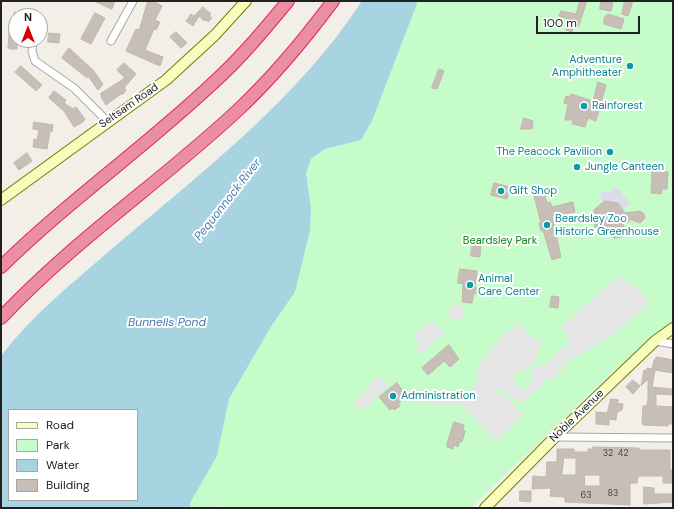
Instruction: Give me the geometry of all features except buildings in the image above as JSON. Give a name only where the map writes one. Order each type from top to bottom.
[{"type":"highway","points":[[1,267],[50,223],[213,84],[254,42],[288,1]]},
{"type":"highway","points":[[1,318],[43,277],[238,110],[289,56],[333,1]]},
{"type":"highway","points":[[1,329],[43,277]]},
{"type":"main road","name":"Seltsam Road","points":[[1,200],[107,121],[166,80],[215,35],[246,1]]},
{"type":"main road","name":"Noble Avenue","points":[[485,508],[555,437],[655,341],[673,328]]},
{"type":"street","points":[[111,41],[133,1]]},
{"type":"street","points":[[32,48],[35,61],[80,93],[107,121]]},
{"type":"street","points":[[655,341],[673,344]]},
{"type":"street","points":[[555,437],[673,438]]},
{"type":"green space","name":"Beardsley Park","points":[[418,1],[673,1],[673,321],[613,371],[471,508],[227,508],[216,506],[214,508],[190,508],[190,503],[217,456],[229,399],[270,328],[295,292],[311,208],[306,173],[311,159],[325,149],[361,140],[372,121]]},
{"type":"shaded area","points":[[614,187],[622,191],[622,194],[630,202],[629,205],[623,208],[618,203],[612,201],[603,202],[599,193],[612,191]]},
{"type":"shaded area","points":[[621,278],[646,296],[647,305],[609,338],[569,360],[560,373],[549,382],[545,378],[542,386],[521,403],[508,396],[504,390],[496,390],[496,394],[502,392],[523,415],[496,441],[460,403],[443,405],[428,403],[417,395],[420,390],[429,397],[442,399],[458,397],[470,391],[477,382],[477,367],[504,334],[514,327],[523,325],[523,332],[527,332],[534,339],[541,338],[536,359],[526,370],[518,372],[513,378],[519,388],[525,390],[532,382],[530,373],[536,364],[543,367],[559,350],[567,346],[569,337],[561,327],[615,279]]},
{"type":"shaded area","points":[[450,305],[465,307],[463,318],[451,321],[449,313]]},
{"type":"shaded area","points":[[432,321],[445,332],[421,354],[417,350],[419,345],[413,334]]},
{"type":"shaded area","points":[[377,376],[390,384],[364,409],[353,404]]},
{"type":"water","name":"Bunnells Pond","points":[[362,1],[418,1],[372,121],[361,140],[325,149],[311,159],[306,173],[311,208],[310,230],[295,292],[270,328],[229,399],[217,456],[190,503],[190,508],[1,508],[1,356],[13,341],[55,298],[247,133],[309,70],[337,37]]},
{"type":"place","name":"Adventure Amphitheater","points":[[630,66]]},
{"type":"place","name":"Rainforest","points":[[584,106]]},
{"type":"place","name":"The Peacock Pavilion","points":[[610,152]]},
{"type":"place","name":"Jungle Canteen","points":[[577,167]]},
{"type":"place","name":"Gift Shop","points":[[501,191]]},
{"type":"place","name":"Beardsley Zoo Historic Greenhouse","points":[[547,225]]},
{"type":"place","name":"Animal Care Center","points":[[470,285]]},
{"type":"place","name":"Administration","points":[[393,396]]},
{"type":"water label","name":"Pequonnock River","points":[[228,200]]}]
